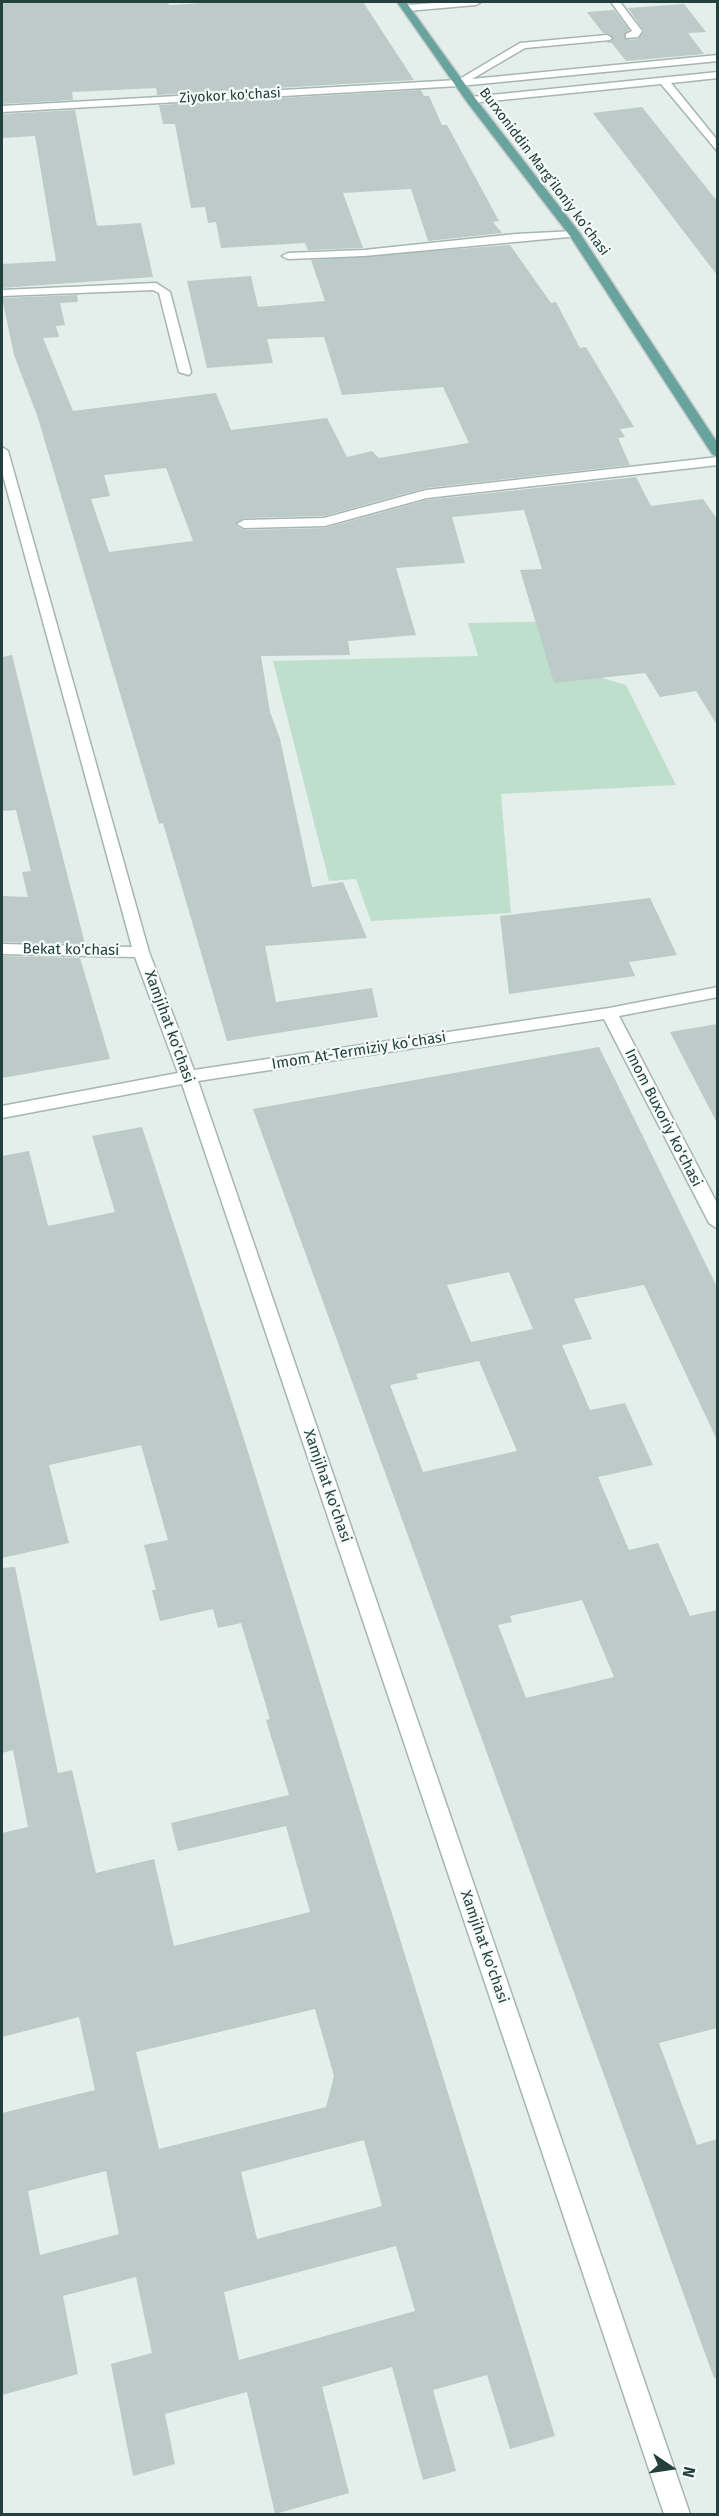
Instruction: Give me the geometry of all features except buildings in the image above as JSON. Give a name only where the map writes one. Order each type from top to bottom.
[{"type":"main road","name":"Burxoniddin Marg’iloniy ko’chasi","points":[[405,5],[459,83],[575,234],[717,454]]},
{"type":"street","points":[[405,5],[476,2]]},
{"type":"street","points":[[615,2],[637,32],[629,36]]},
{"type":"street","points":[[459,83],[522,45],[607,38]]},
{"type":"street","name":"Ziyokor ko'chasi","points":[[2,109],[459,83],[717,58]]},
{"type":"street","points":[[471,99],[717,75]]},
{"type":"street","points":[[663,80],[717,149]]},
{"type":"street","points":[[288,256],[364,253],[516,237],[575,234]]},
{"type":"street","points":[[2,293],[156,286],[164,292],[185,372]]},
{"type":"street","name":"Xamjihat ko'chasi","points":[[2,451],[141,952],[188,1077],[677,2514]]},
{"type":"street","points":[[244,524],[325,522],[426,494],[717,461]]},
{"type":"street","name":"Bekat ko'chasi","points":[[2,949],[141,952]]},
{"type":"street","name":"Imom At-Termiziy koʻchasi","points":[[2,1112],[188,1077],[609,1013],[717,992]]},
{"type":"street","name":"Imom Buxoriy ko'chasi","points":[[609,1013],[717,1223]]},
{"type":"green space","points":[[576,621],[602,678],[626,685],[676,785],[501,794],[511,913],[371,921],[356,879],[329,881],[273,661],[478,656],[468,623]]},
{"type":"tunnel","points":[[607,38],[629,36]]}]
